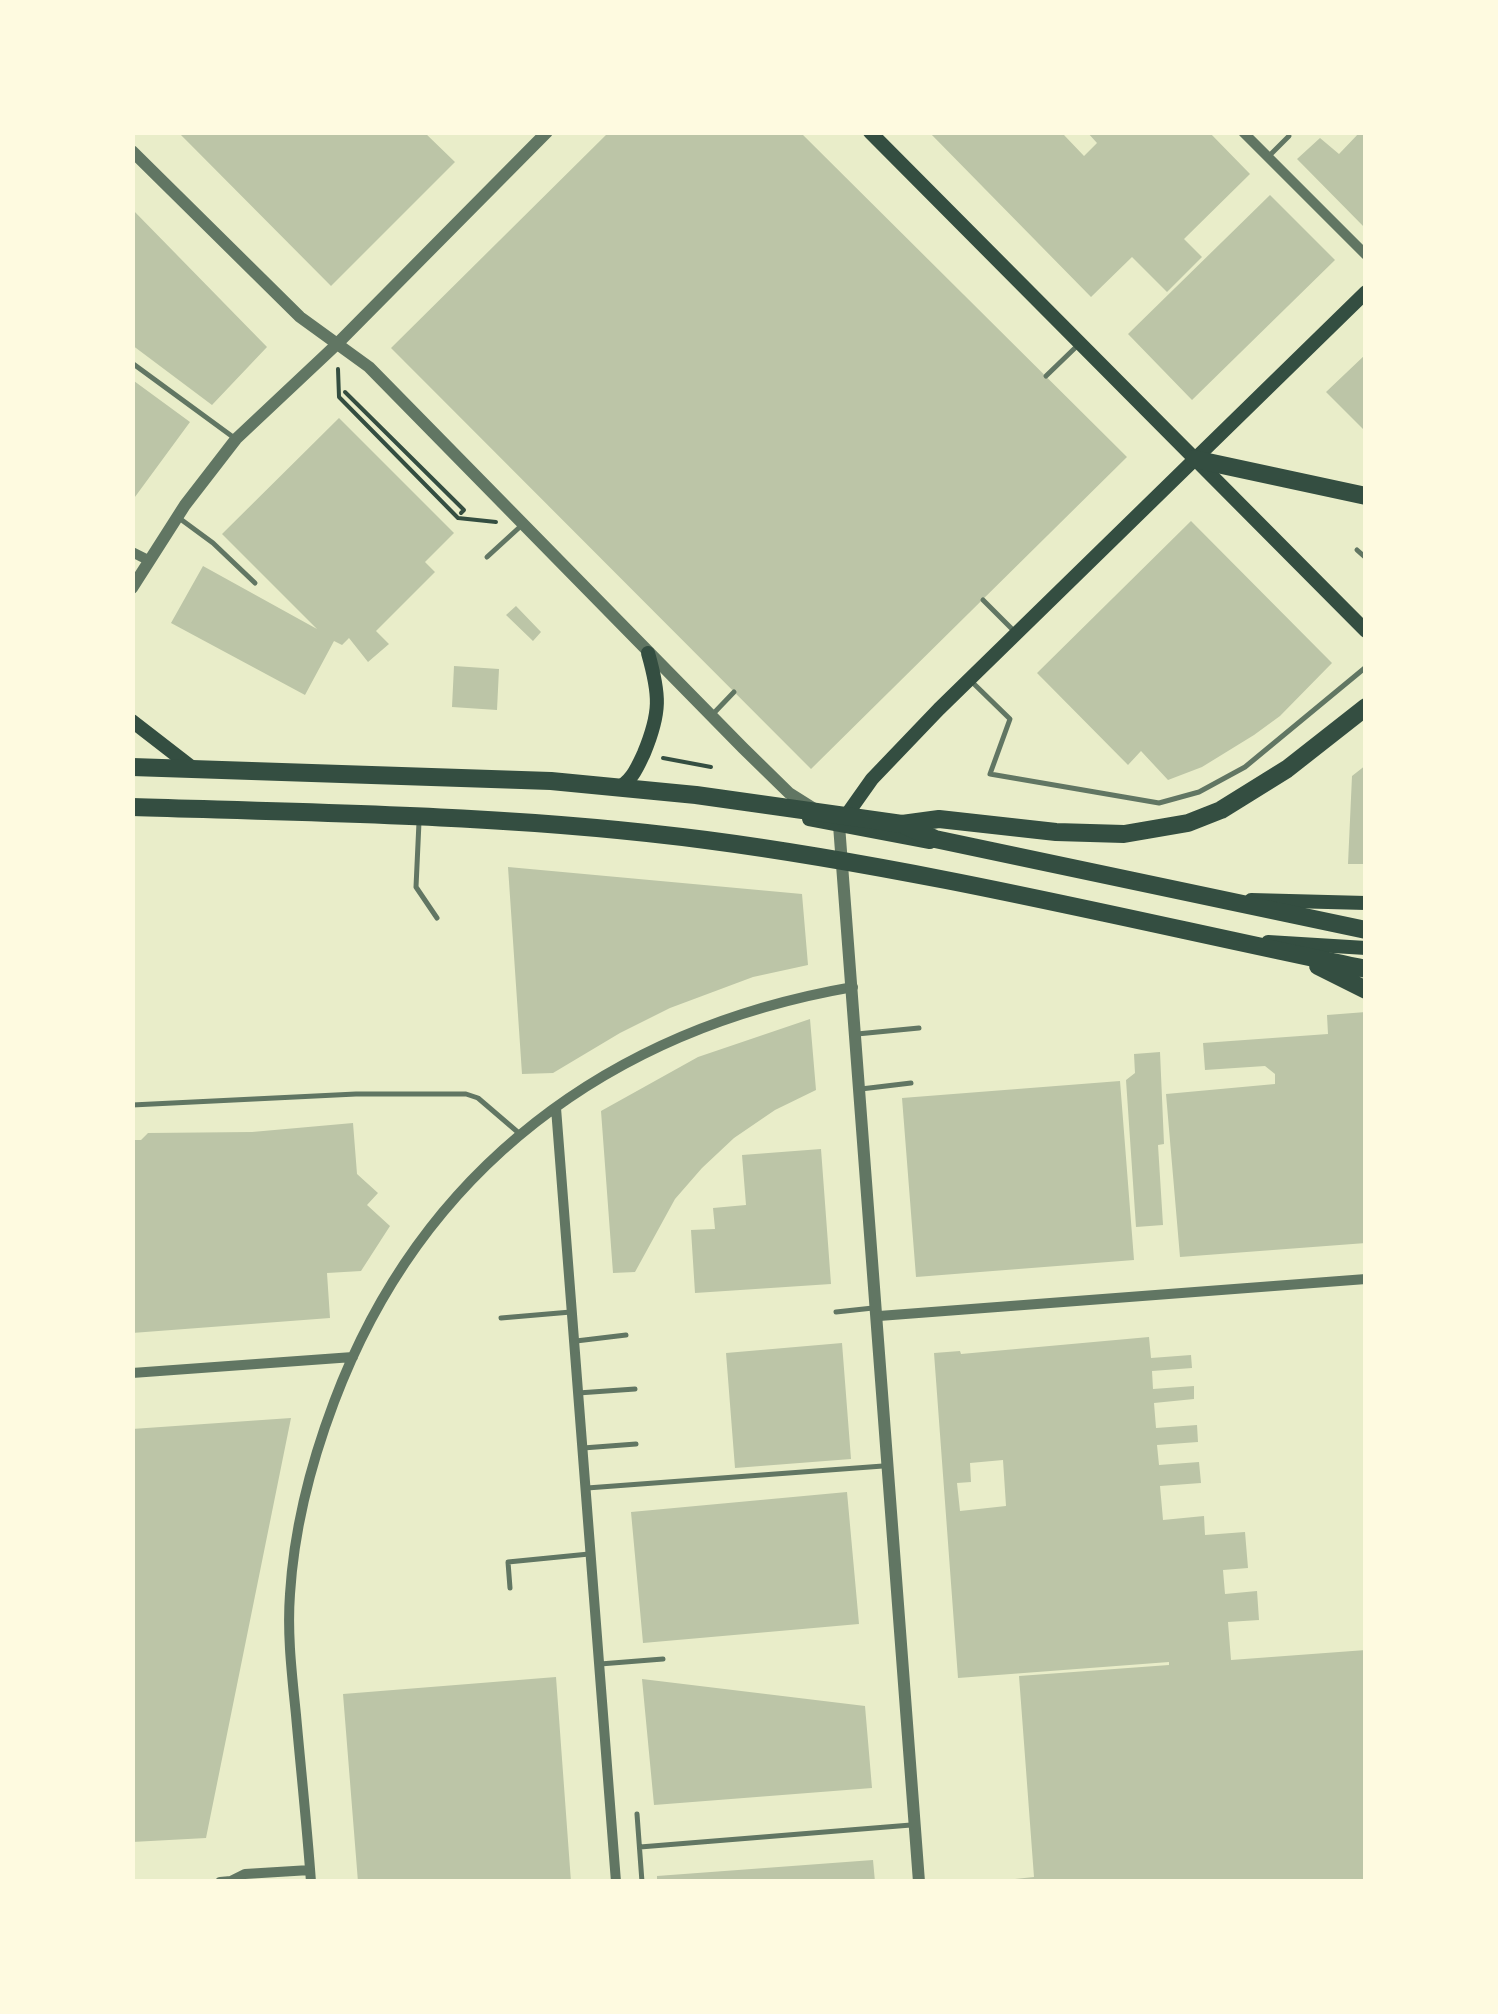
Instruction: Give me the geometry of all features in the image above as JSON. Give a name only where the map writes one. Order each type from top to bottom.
[{"type":"highway","points":[[1194,459],[1366,496]]},
{"type":"highway","points":[[132,768],[552,781],[696,795],[902,824],[938,819],[1056,832],[1124,834],[1188,823],[1256,790],[1366,707]]},
{"type":"highway","points":[[132,808],[490,820],[704,840],[872,866],[1366,969]]},
{"type":"highway","points":[[902,824],[935,839],[1366,930]]},
{"type":"highway","points":[[1300,957],[1366,990]]},
{"type":"main road","points":[[870,132],[1366,631]]},
{"type":"main road","points":[[839,825],[872,779],[969,679],[1366,292]]},
{"type":"main road","points":[[616,790],[638,768],[656,722],[658,693],[648,654]]},
{"type":"main road","points":[[132,722],[199,772]]},
{"type":"main road","points":[[132,768],[486,780],[616,790],[736,806],[1099,876],[1256,900],[1366,903]]},
{"type":"main road","points":[[132,808],[646,836],[840,863],[1246,940],[1366,948]]},
{"type":"street","points":[[132,588],[176,516],[236,439],[547,132]]},
{"type":"street","points":[[1244,132],[1366,255]]},
{"type":"street","points":[[132,150],[300,317],[369,367],[789,793],[839,825],[919,1882]]},
{"type":"street","points":[[132,552],[148,560]]},
{"type":"street","points":[[220,1882],[245,1874],[311,1876],[289,1626],[295,1549],[322,1434],[353,1357],[399,1269],[465,1186],[521,1134],[620,1066],[702,1026],[758,1007],[852,987]]},
{"type":"street","points":[[556,1108],[616,1882]]},
{"type":"street","points":[[878,1312],[1366,1280]]},
{"type":"street","points":[[132,1374],[353,1357]]},
{"type":"lane","points":[[1268,158],[1289,136]]},
{"type":"lane","points":[[1046,376],[1079,344]]},
{"type":"lane","points":[[132,364],[236,439]]},
{"type":"lane","points":[[176,516],[255,584]]},
{"type":"lane","points":[[488,557],[522,524]]},
{"type":"lane","points":[[1357,550],[1366,558]]},
{"type":"lane","points":[[982,600],[1016,633]]},
{"type":"lane","points":[[969,679],[1010,719],[990,774],[1159,803],[1199,792],[1245,767],[1366,667]]},
{"type":"lane","points":[[710,716],[734,692]]},
{"type":"lane","points":[[419,822],[416,887],[436,918]]},
{"type":"lane","points":[[857,1034],[920,1028]]},
{"type":"lane","points":[[861,1088],[910,1083]]},
{"type":"lane","points":[[132,1105],[356,1094],[466,1094],[478,1098],[521,1134]]},
{"type":"lane","points":[[501,1318],[571,1312]]},
{"type":"lane","points":[[836,1312],[878,1312]]},
{"type":"lane","points":[[573,1342],[626,1335]]},
{"type":"lane","points":[[578,1393],[635,1389]]},
{"type":"lane","points":[[584,1448],[636,1444]]},
{"type":"lane","points":[[587,1488],[888,1466]]},
{"type":"lane","points":[[510,1588],[508,1562],[592,1553]]},
{"type":"lane","points":[[600,1664],[663,1659]]},
{"type":"lane","points":[[638,1814],[642,1882]]},
{"type":"lane","points":[[640,1847],[915,1824]]},
{"type":"path","points":[[336,344],[339,397],[458,518],[522,524]]},
{"type":"path","points":[[344,392],[464,510],[461,513]]},
{"type":"path","points":[[662,758],[706,768]]},
{"type":"building","points":[[178,132],[424,132],[455,162],[331,286]]},
{"type":"building","points":[[609,132],[800,132],[1127,457],[811,769],[391,348]]},
{"type":"building","points":[[929,132],[1066,132],[1064,135],[1084,156],[1097,143],[1087,132],[1209,132],[1250,174],[1184,239],[1202,257],[1167,292],[1132,257],[1091,297]]},
{"type":"building","points":[[1360,132],[1366,137],[1366,229],[1297,159],[1320,138],[1339,154]]},
{"type":"building","points":[[1270,195],[1335,260],[1192,400],[1128,334]]},
{"type":"building","points":[[132,209],[267,347],[212,405],[132,345]]},
{"type":"building","points":[[1366,354],[1366,432],[1326,392]]},
{"type":"building","points":[[134,381],[190,422],[132,501],[132,384]]},
{"type":"building","points":[[339,418],[454,533],[425,562],[435,572],[376,631],[389,644],[368,662],[349,638],[342,645],[334,641],[305,695],[171,623],[203,566],[317,629],[222,534]]},
{"type":"building","points":[[1191,521],[1332,663],[1280,716],[1254,735],[1202,767],[1168,780],[1141,751],[1128,765],[1037,673]]},
{"type":"building","points":[[516,606],[541,632],[533,641],[506,615]]},
{"type":"building","points":[[454,666],[499,669],[497,710],[452,707]]},
{"type":"building","points":[[1366,765],[1366,864],[1348,864],[1352,776]]},
{"type":"building","points":[[508,867],[802,894],[808,965],[753,977],[670,1008],[553,1073],[522,1074]]},
{"type":"building","points":[[1366,1012],[1366,1243],[1180,1257],[1166,1094],[1275,1084],[1275,1074],[1265,1066],[1205,1070],[1203,1043],[1328,1034],[1327,1015]]},
{"type":"building","points":[[810,1019],[816,1090],[775,1110],[734,1138],[675,1199],[635,1272],[613,1273],[601,1111],[698,1057]]},
{"type":"building","points":[[1160,1052],[1164,1144],[1158,1145],[1163,1225],[1136,1227],[1126,1080],[1135,1073],[1134,1054]]},
{"type":"building","points":[[1120,1081],[1134,1260],[916,1277],[902,1098]]},
{"type":"building","points":[[353,1123],[357,1174],[378,1193],[367,1205],[390,1226],[361,1271],[327,1273],[330,1318],[132,1333],[132,1140],[141,1140],[148,1133],[252,1132]]},
{"type":"building","points":[[821,1149],[831,1284],[695,1293],[691,1230],[715,1229],[713,1208],[746,1205],[742,1155]]},
{"type":"building","points":[[1149,1337],[1151,1358],[1191,1355],[1192,1368],[1152,1371],[1153,1389],[1194,1386],[1194,1399],[1154,1403],[1156,1428],[1197,1425],[1198,1442],[1157,1445],[1159,1465],[1199,1462],[1201,1483],[1160,1486],[1163,1520],[1204,1516],[1205,1535],[1245,1532],[1248,1568],[1223,1570],[1225,1594],[1257,1591],[1259,1620],[1228,1622],[1231,1660],[1366,1650],[1366,1882],[1015,1882],[1034,1877],[1019,1676],[1169,1662],[958,1678],[934,1353],[961,1354]],"holes":[[[1003,1460],[1006,1506],[960,1511],[957,1483],[971,1482],[970,1463]]]},
{"type":"building","points":[[842,1343],[851,1459],[735,1468],[726,1353]]},
{"type":"building","points":[[291,1418],[206,1838],[132,1842],[132,1429]]},
{"type":"building","points":[[847,1492],[859,1624],[643,1643],[631,1512]]},
{"type":"building","points":[[556,1677],[571,1882],[358,1882],[343,1694]]},
{"type":"building","points":[[642,1679],[865,1706],[872,1788],[654,1805]]},
{"type":"building","points":[[873,1860],[875,1882],[657,1882],[657,1876]]}]
